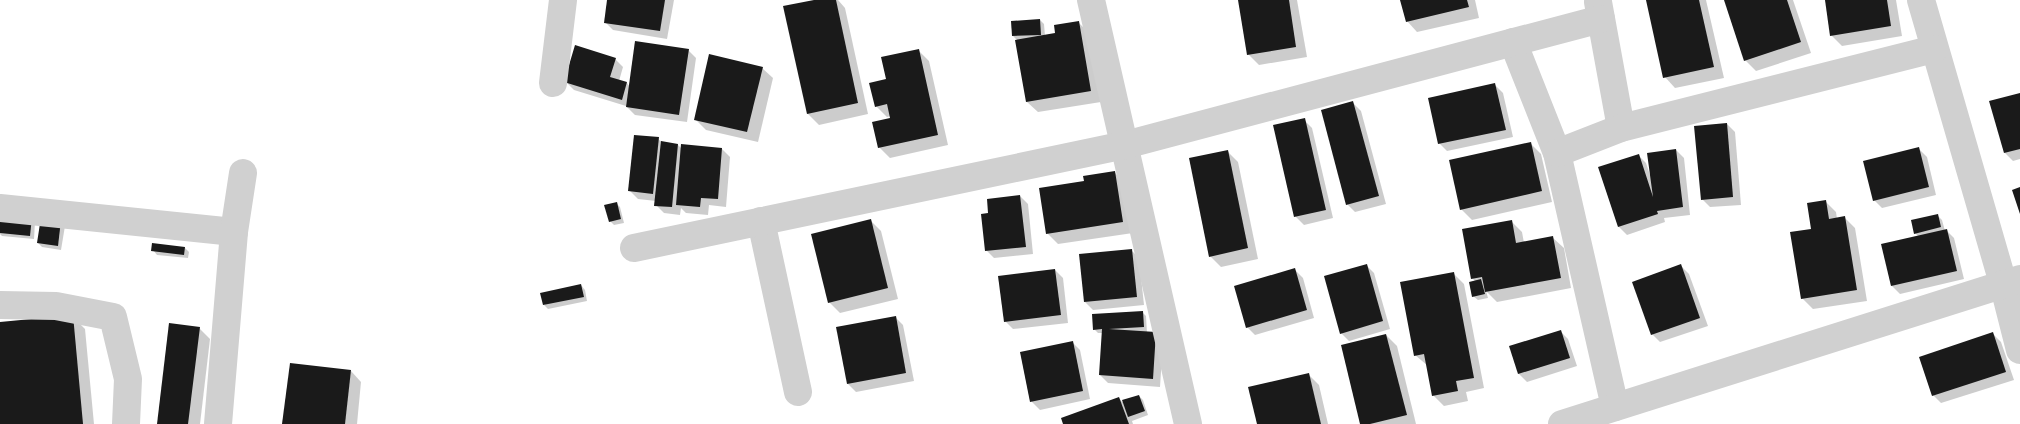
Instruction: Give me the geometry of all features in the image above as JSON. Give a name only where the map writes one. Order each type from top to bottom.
[{"type":"street","points":[[553,83],[563,0]]},
{"type":"street","points":[[1092,0],[1188,424]]},
{"type":"street","points":[[1921,0],[1934,49],[2012,281],[2020,330]]},
{"type":"street","points":[[634,248],[1124,145],[1513,42],[1599,9],[1621,128]]},
{"type":"street","points":[[1513,42],[1557,153],[1615,407]]},
{"type":"street","points":[[1557,153],[1621,128],[1934,49]]},
{"type":"street","points":[[218,424],[234,232],[243,173]]},
{"type":"street","points":[[0,208],[234,232]]},
{"type":"street","points":[[761,221],[798,392]]},
{"type":"street","points":[[2012,281],[2020,350]]},
{"type":"street","points":[[1562,424],[2012,281]]},
{"type":"street","points":[[0,305],[56,306],[112,317],[128,378],[126,424]]},
{"type":"building","points":[[607,0],[665,0],[660,31],[604,23]]},
{"type":"building","points":[[814,0],[836,0],[858,103],[807,114],[783,6]]},
{"type":"building","points":[[1238,0],[1289,0],[1296,47],[1247,55]]},
{"type":"building","points":[[1400,0],[1467,0],[1469,7],[1406,22]]},
{"type":"building","points":[[1646,0],[1699,0],[1714,67],[1663,78]]},
{"type":"building","points":[[1724,0],[1787,0],[1801,42],[1744,61]]},
{"type":"building","points":[[1825,0],[1887,0],[1891,26],[1830,36]]},
{"type":"building","points":[[1040,19],[1041,35],[1012,36],[1011,21]]},
{"type":"building","points":[[1079,21],[1091,91],[1026,102],[1015,40],[1055,33],[1054,25]]},
{"type":"building","points":[[635,41],[689,49],[679,115],[626,107]]},
{"type":"building","points":[[575,45],[616,58],[610,77],[627,82],[622,100],[564,82]]},
{"type":"building","points":[[919,49],[938,135],[878,148],[872,122],[890,118],[887,104],[875,107],[869,83],[886,79],[881,57]]},
{"type":"building","points":[[709,54],[763,67],[747,132],[694,120]]},
{"type":"building","points":[[1495,83],[1506,130],[1438,144],[1428,98]]},
{"type":"building","points":[[2020,93],[2020,149],[2004,153],[1989,101]]},
{"type":"building","points":[[1353,101],[1379,196],[1346,205],[1321,110]]},
{"type":"building","points":[[1305,118],[1326,210],[1294,217],[1273,125]]},
{"type":"building","points":[[1727,123],[1733,197],[1701,200],[1694,126]]},
{"type":"building","points":[[634,135],[659,137],[653,194],[628,191]]},
{"type":"building","points":[[661,141],[678,144],[672,207],[654,206]]},
{"type":"building","points":[[1531,142],[1542,191],[1460,210],[1449,160]]},
{"type":"building","points":[[681,144],[722,148],[718,199],[701,198],[700,207],[676,205]]},
{"type":"building","points":[[1919,147],[1929,187],[1873,201],[1863,161]]},
{"type":"building","points":[[1676,149],[1683,207],[1657,211],[1658,214],[1618,227],[1598,167],[1639,154],[1653,197],[1647,153]]},
{"type":"building","points":[[1228,150],[1248,248],[1209,257],[1189,158]]},
{"type":"building","points":[[1115,171],[1123,222],[1046,234],[1039,188],[1084,181],[1083,176]]},
{"type":"building","points":[[2020,187],[2020,214],[2012,190]]},
{"type":"building","points":[[1020,195],[1026,247],[985,251],[981,214],[988,213],[987,199]]},
{"type":"building","points":[[1826,200],[1829,219],[1845,216],[1857,290],[1801,299],[1790,232],[1811,229],[1807,203]]},
{"type":"building","points":[[617,202],[621,219],[609,222],[604,205]]},
{"type":"building","points":[[0,214],[32,217],[30,236],[0,233]]},
{"type":"building","points":[[1938,214],[1941,227],[1914,234],[1911,220]]},
{"type":"building","points":[[41,217],[61,220],[58,246],[37,243]]},
{"type":"building","points":[[871,219],[888,288],[828,303],[811,234]]},
{"type":"building","points":[[1512,220],[1516,243],[1553,236],[1561,278],[1485,292],[1482,277],[1471,279],[1462,229]]},
{"type":"building","points":[[1947,229],[1957,271],[1891,286],[1881,244]]},
{"type":"building","points":[[152,243],[185,247],[184,255],[151,251]]},
{"type":"building","points":[[1132,249],[1137,297],[1084,302],[1079,254]]},
{"type":"building","points":[[1367,264],[1383,321],[1340,334],[1324,276]]},
{"type":"building","points":[[1681,264],[1700,318],[1651,335],[1632,282]]},
{"type":"building","points":[[1295,268],[1307,310],[1246,328],[1234,286]]},
{"type":"building","points":[[1055,269],[1061,315],[1004,322],[998,276]]},
{"type":"building","points":[[1454,272],[1474,378],[1456,381],[1458,391],[1432,396],[1424,354],[1414,356],[1400,282]]},
{"type":"building","points":[[1481,279],[1485,294],[1472,297],[1469,282]]},
{"type":"building","points":[[581,284],[584,297],[543,305],[540,293]]},
{"type":"building","points":[[1143,311],[1144,327],[1109,329],[1156,332],[1153,379],[1099,375],[1102,329],[1093,330],[1092,314]]},
{"type":"building","points":[[73,315],[83,424],[0,424],[0,322]]},
{"type":"building","points":[[896,316],[906,373],[847,384],[836,327]]},
{"type":"building","points":[[169,323],[200,327],[188,424],[157,424]]},
{"type":"building","points":[[1561,330],[1570,358],[1518,374],[1509,346]]},
{"type":"building","points":[[1993,332],[2006,372],[1932,396],[1919,357]]},
{"type":"building","points":[[1386,334],[1407,415],[1370,424],[1360,424],[1341,345]]},
{"type":"building","points":[[1073,341],[1083,391],[1030,402],[1020,352]]},
{"type":"building","points":[[290,363],[351,370],[345,424],[282,424]]},
{"type":"building","points":[[1309,373],[1321,424],[1257,424],[1248,387]]},
{"type":"building","points":[[1139,395],[1145,411],[1128,417],[1122,400]]},
{"type":"building","points":[[1119,397],[1129,424],[1063,424],[1061,418]]}]
